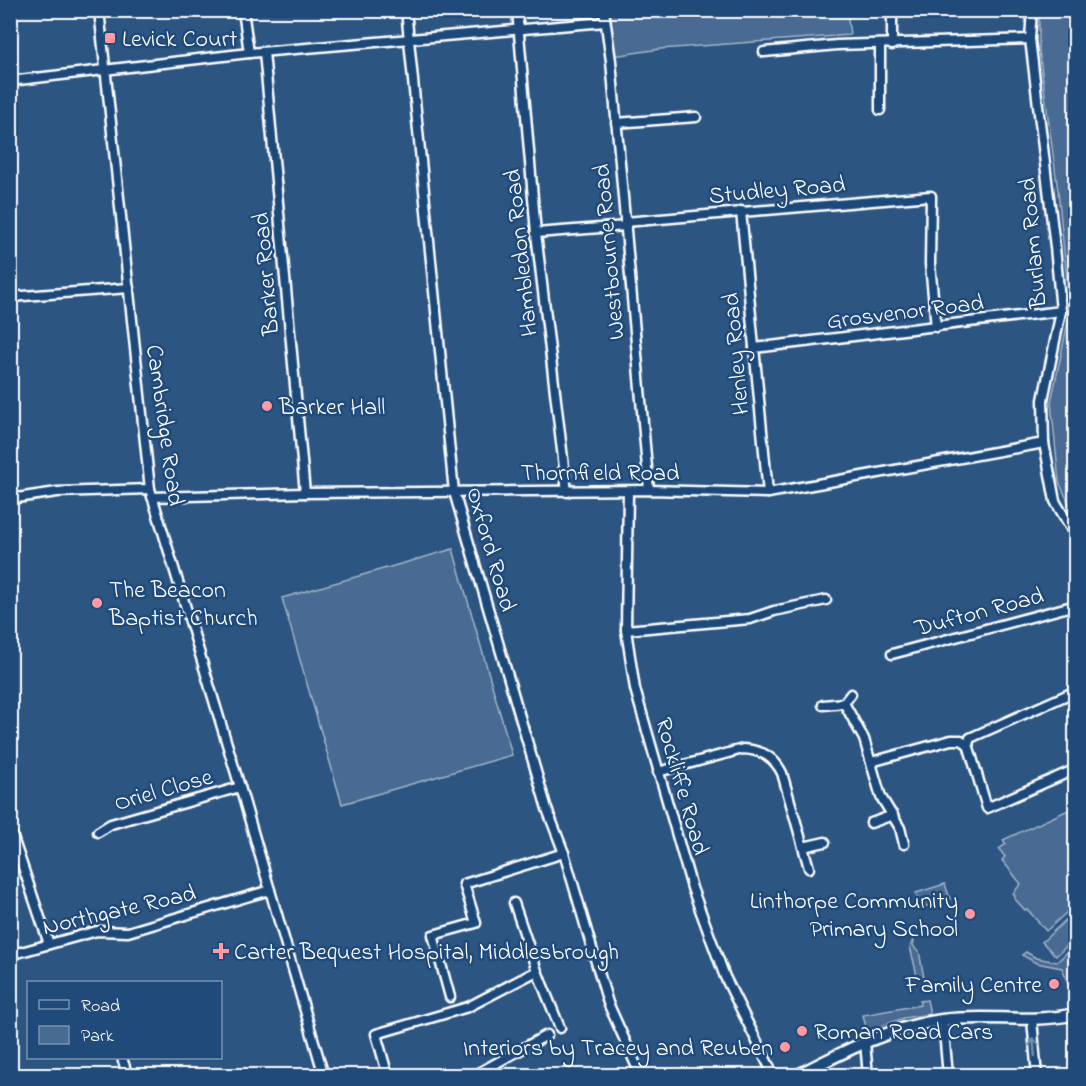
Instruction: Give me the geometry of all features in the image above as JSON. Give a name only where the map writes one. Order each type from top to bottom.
[{"type":"street","name":"Cambridge Road","points":[[99,10],[151,493],[324,1076]]},
{"type":"street","points":[[243,10],[249,53]]},
{"type":"street","name":"Oxford Road","points":[[406,10],[454,492],[547,809],[564,853],[608,1003],[641,1076]]},
{"type":"street","name":"Hambledon Road","points":[[517,10],[536,233],[567,492]]},
{"type":"street","name":"Westbourne Road","points":[[604,10],[649,490]]},
{"type":"street","points":[[892,10],[892,45]]},
{"type":"street","name":"Burlam Road","points":[[1032,10],[1030,39],[1055,247],[1060,311],[1043,400],[1044,443],[1055,501],[1076,537]]},
{"type":"street","points":[[10,81],[249,53],[605,22]]},
{"type":"street","points":[[764,52],[837,45],[1030,39]]},
{"type":"street","points":[[880,45],[880,110]]},
{"type":"street","name":"Barker Road","points":[[264,52],[305,493]]},
{"type":"street","points":[[616,123],[696,117]]},
{"type":"street","name":"Studley Road","points":[[536,233],[741,211],[931,196],[930,264],[936,327]]},
{"type":"street","name":"Henley Road","points":[[741,211],[768,493]]},
{"type":"street","points":[[10,297],[129,288]]},
{"type":"street","name":"Grosvenor Road","points":[[754,348],[1060,311]]},
{"type":"street","name":"Thornfield Road","points":[[10,500],[57,492],[305,493],[649,490],[768,493],[1044,443]]},
{"type":"street","name":"Rockliffe Road","points":[[628,491],[626,630],[635,689],[692,888],[725,977],[774,1076]]},
{"type":"street","points":[[626,630],[750,619],[774,611],[826,600]]},
{"type":"street","name":"Dufton Road","points":[[892,654],[1076,605]]},
{"type":"street","points":[[1076,691],[970,738],[968,744],[987,808],[1076,769]]},
{"type":"street","points":[[844,704],[851,694]]},
{"type":"street","points":[[823,705],[844,704]]},
{"type":"street","points":[[844,704],[864,739],[874,780],[881,797],[900,828],[904,844]]},
{"type":"street","points":[[871,762],[951,740],[961,740],[968,744]]},
{"type":"street","points":[[657,772],[743,749],[756,750],[769,756],[776,762],[782,773],[809,868]]},
{"type":"street","name":"Oriel Close","points":[[98,832],[111,824],[240,787]]},
{"type":"street","points":[[871,823],[893,816]]},
{"type":"street","points":[[10,829],[49,944]]},
{"type":"street","points":[[803,847],[825,842]]},
{"type":"street","points":[[450,997],[433,935],[476,923],[464,884],[564,853]]},
{"type":"street","name":"Northgate Road","points":[[10,955],[97,931],[128,932],[270,890]]},
{"type":"street","points":[[514,903],[537,971],[560,1028]]},
{"type":"street","points":[[388,1076],[376,1034],[468,1006],[537,971]]},
{"type":"street","points":[[796,1076],[865,1042],[906,1026],[943,1020],[1055,1018],[1076,1014]]},
{"type":"street","points":[[1032,1019],[1037,1076]]},
{"type":"street","points":[[943,1020],[948,1076]]},
{"type":"street","points":[[473,1076],[547,1035]]},
{"type":"street","points":[[865,1042],[868,1076]]},
{"type":"street","points":[[122,1059],[128,1076]]},
{"type":"green space","points":[[610,11],[847,11],[850,35],[660,49],[614,56]]},
{"type":"green space","points":[[1039,11],[1075,11],[1075,516],[1059,482],[1051,402],[1070,312],[1058,191],[1039,50]]},
{"type":"green space","points":[[453,549],[512,755],[342,804],[282,598]]},
{"type":"green space","points":[[1075,807],[1075,919],[1068,911],[1046,931],[1014,898],[1013,893],[1021,884],[1002,860],[1005,857],[999,849],[1006,844],[1003,840]]},
{"type":"green space","points":[[945,884],[950,899],[920,908],[916,893]]},
{"type":"green space","points":[[1070,916],[1075,922],[1075,938],[1056,956],[1042,942]]},
{"type":"green space","points":[[913,939],[913,945],[919,951],[924,978],[916,980],[910,947]]},
{"type":"green space","points":[[1075,945],[1075,1002],[1062,968],[1036,963],[1022,955],[1026,952],[1036,958],[1057,962]]},
{"type":"green space","points":[[927,1000],[930,1014],[904,1018],[867,1031],[863,1015],[920,1005],[920,1001]]},
{"type":"place","name":"Levick Court","points":[[110,38]]},
{"type":"place","name":"Barker Hall","points":[[267,406]]},
{"type":"place","name":"The Beacon Baptist Church","points":[[97,603]]},
{"type":"place","name":"Linthorpe Community Primary School","points":[[970,914]]},
{"type":"place","name":"Carter Bequest Hospital, Middlesbrough","points":[[221,951]]},
{"type":"place","name":"Family Centre","points":[[1054,984]]},
{"type":"place","name":"Roman Road Cars","points":[[802,1031]]},
{"type":"place","name":"Interiors by Tracey and Reuben","points":[[785,1047]]}]
